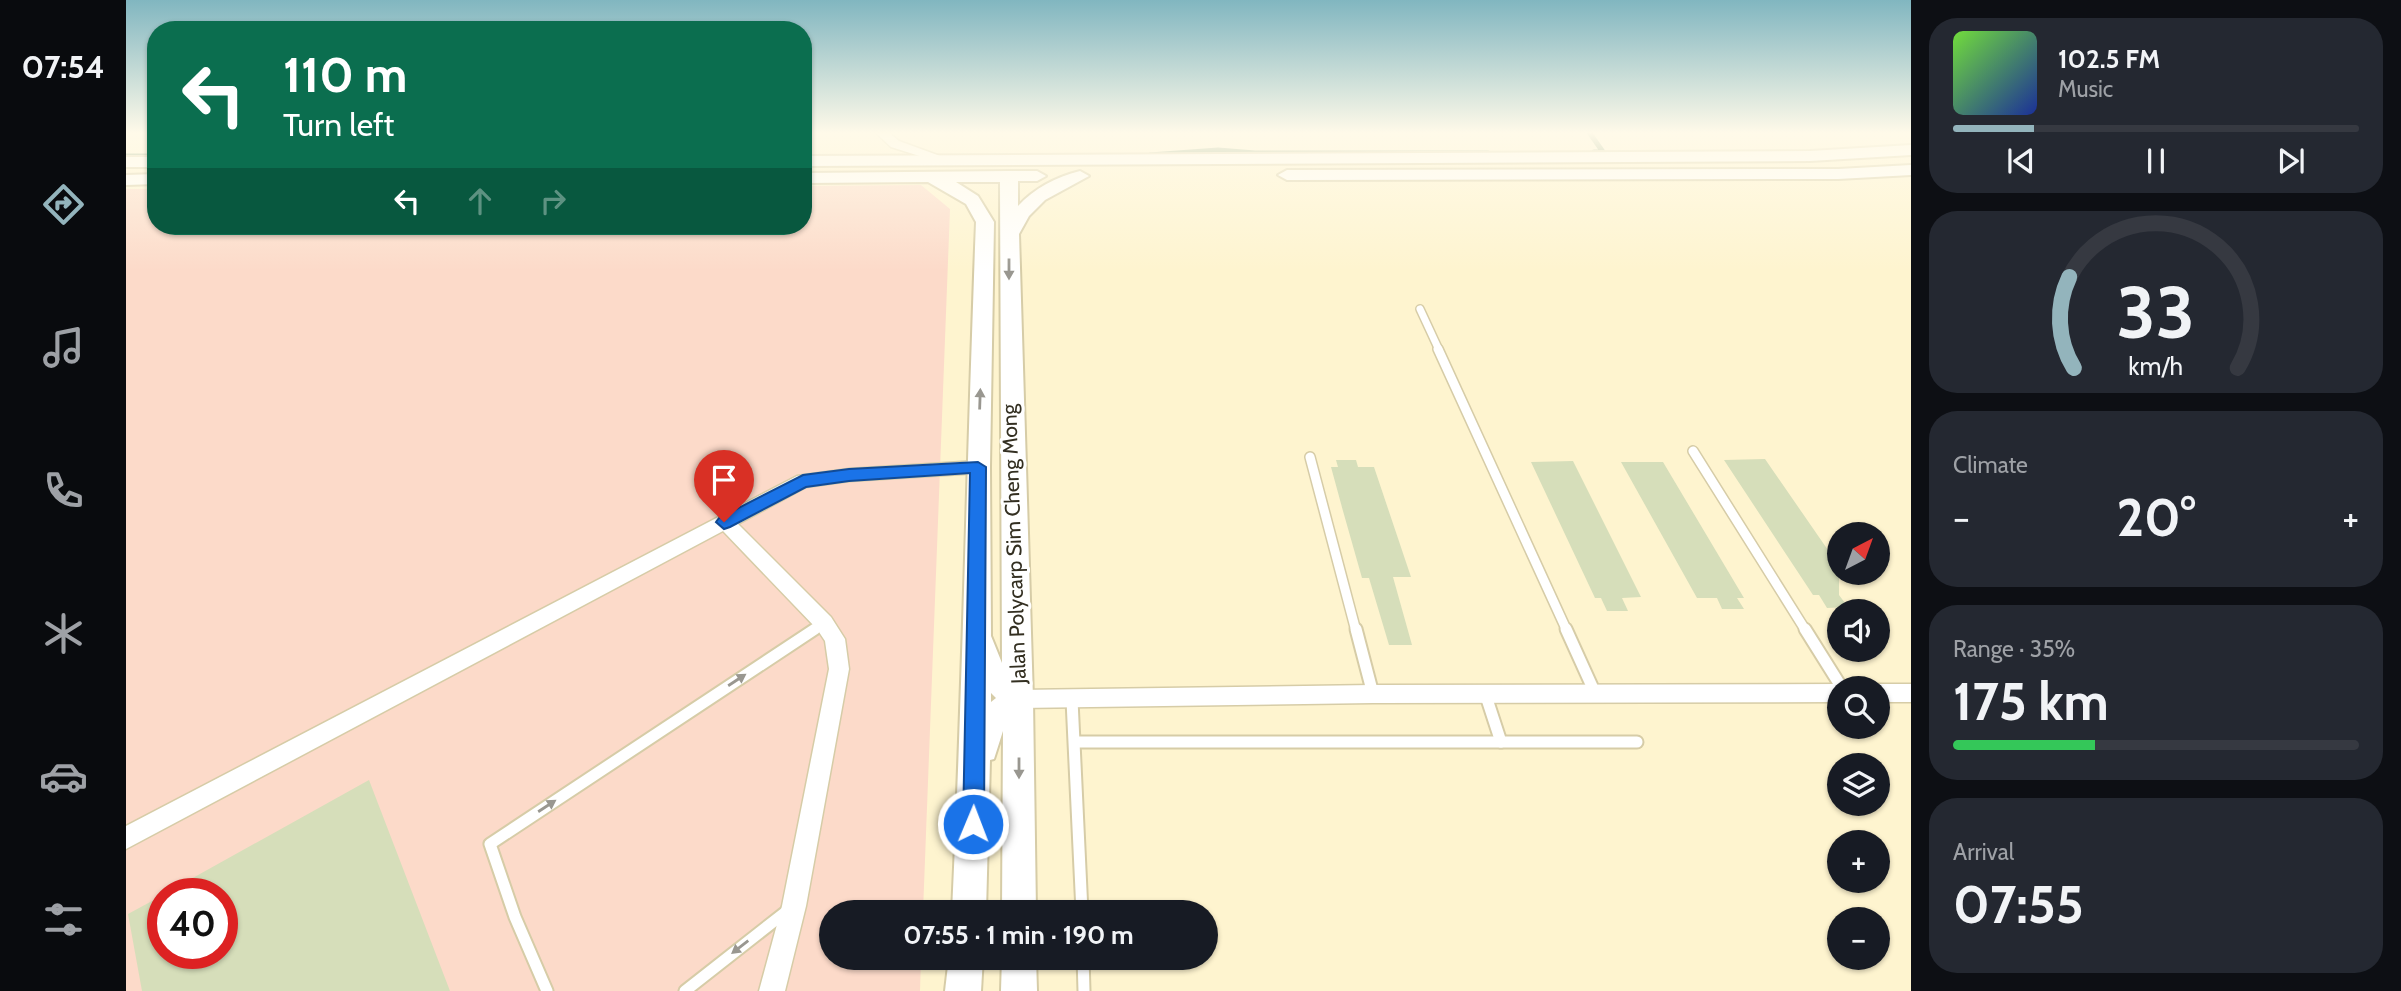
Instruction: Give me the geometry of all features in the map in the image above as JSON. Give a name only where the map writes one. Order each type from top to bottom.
[{"type":"main road","name":"Jalan Polycarp Sim Cheng Mong","points":[[932,178],[961,191],[977,206],[985,222],[970,900]]},
{"type":"main road","name":"Jalan Polycarp Sim Cheng Mong","points":[[1009,178],[1009,376],[1019,699],[1019,900]]},
{"type":"main road","points":[[1009,234],[1019,214],[1035,198],[1073,178]]},
{"type":"main road","points":[[126,180],[147,179]]},
{"type":"main road","points":[[978,467],[987,456],[995,436],[1009,376]]},
{"type":"main road","points":[[972,875],[980,858],[984,734],[993,718],[1019,699],[1004,688],[987,666],[977,610]]},
{"type":"main road","points":[[963,991],[965,970]]},
{"type":"main road","points":[[1019,970],[1019,991]]},
{"type":"street","points":[[126,838],[803,481],[849,475],[978,467]]},
{"type":"street","points":[[724,522],[824,623],[835,639],[839,668],[794,906],[772,991]]},
{"type":"street","points":[[1019,699],[1485,693],[1827,693]]},
{"type":"street","points":[[1890,693],[1911,693]]},
{"type":"lane","points":[[1420,309],[1595,693]]},
{"type":"lane","points":[[1693,451],[1834,676]]},
{"type":"lane","points":[[1310,457],[1373,694]]},
{"type":"lane","points":[[547,991],[516,917],[490,844],[824,623]]},
{"type":"lane","points":[[1485,693],[1502,742]]},
{"type":"lane","points":[[1072,700],[1082,900]]},
{"type":"lane","points":[[1076,742],[1637,742]]},
{"type":"lane","points":[[685,991],[794,906]]},
{"type":"lane","points":[[1083,970],[1084,991]]},
{"type":"shaded area","points":[[921,185],[950,209],[923,900],[819,900],[819,970],[921,970],[920,991],[126,991],[126,189],[147,189],[147,235],[812,235],[812,186]]},
{"type":"building","points":[[1765,459],[1827,549],[1827,585],[1839,585],[1842,599],[1827,599],[1827,608],[1819,595],[1813,595],[1724,460]]},
{"type":"building","points":[[1336,460],[1356,460],[1358,467],[1374,467],[1411,577],[1393,577],[1412,645],[1389,645],[1369,578],[1362,578],[1331,467],[1338,467]]},
{"type":"building","points":[[1573,461],[1641,597],[1622,598],[1628,611],[1607,611],[1601,598],[1595,598],[1531,462]]},
{"type":"building","points":[[1621,462],[1663,462],[1744,598],[1737,598],[1744,609],[1722,609],[1717,598],[1697,598]]},
{"type":"building","points":[[369,780],[450,991],[142,991],[128,914],[147,904],[147,969],[238,969],[238,878],[193,878]]},
{"type":"route","points":[[724,522],[803,481],[849,475],[978,467],[977,697],[973,824]]}]
